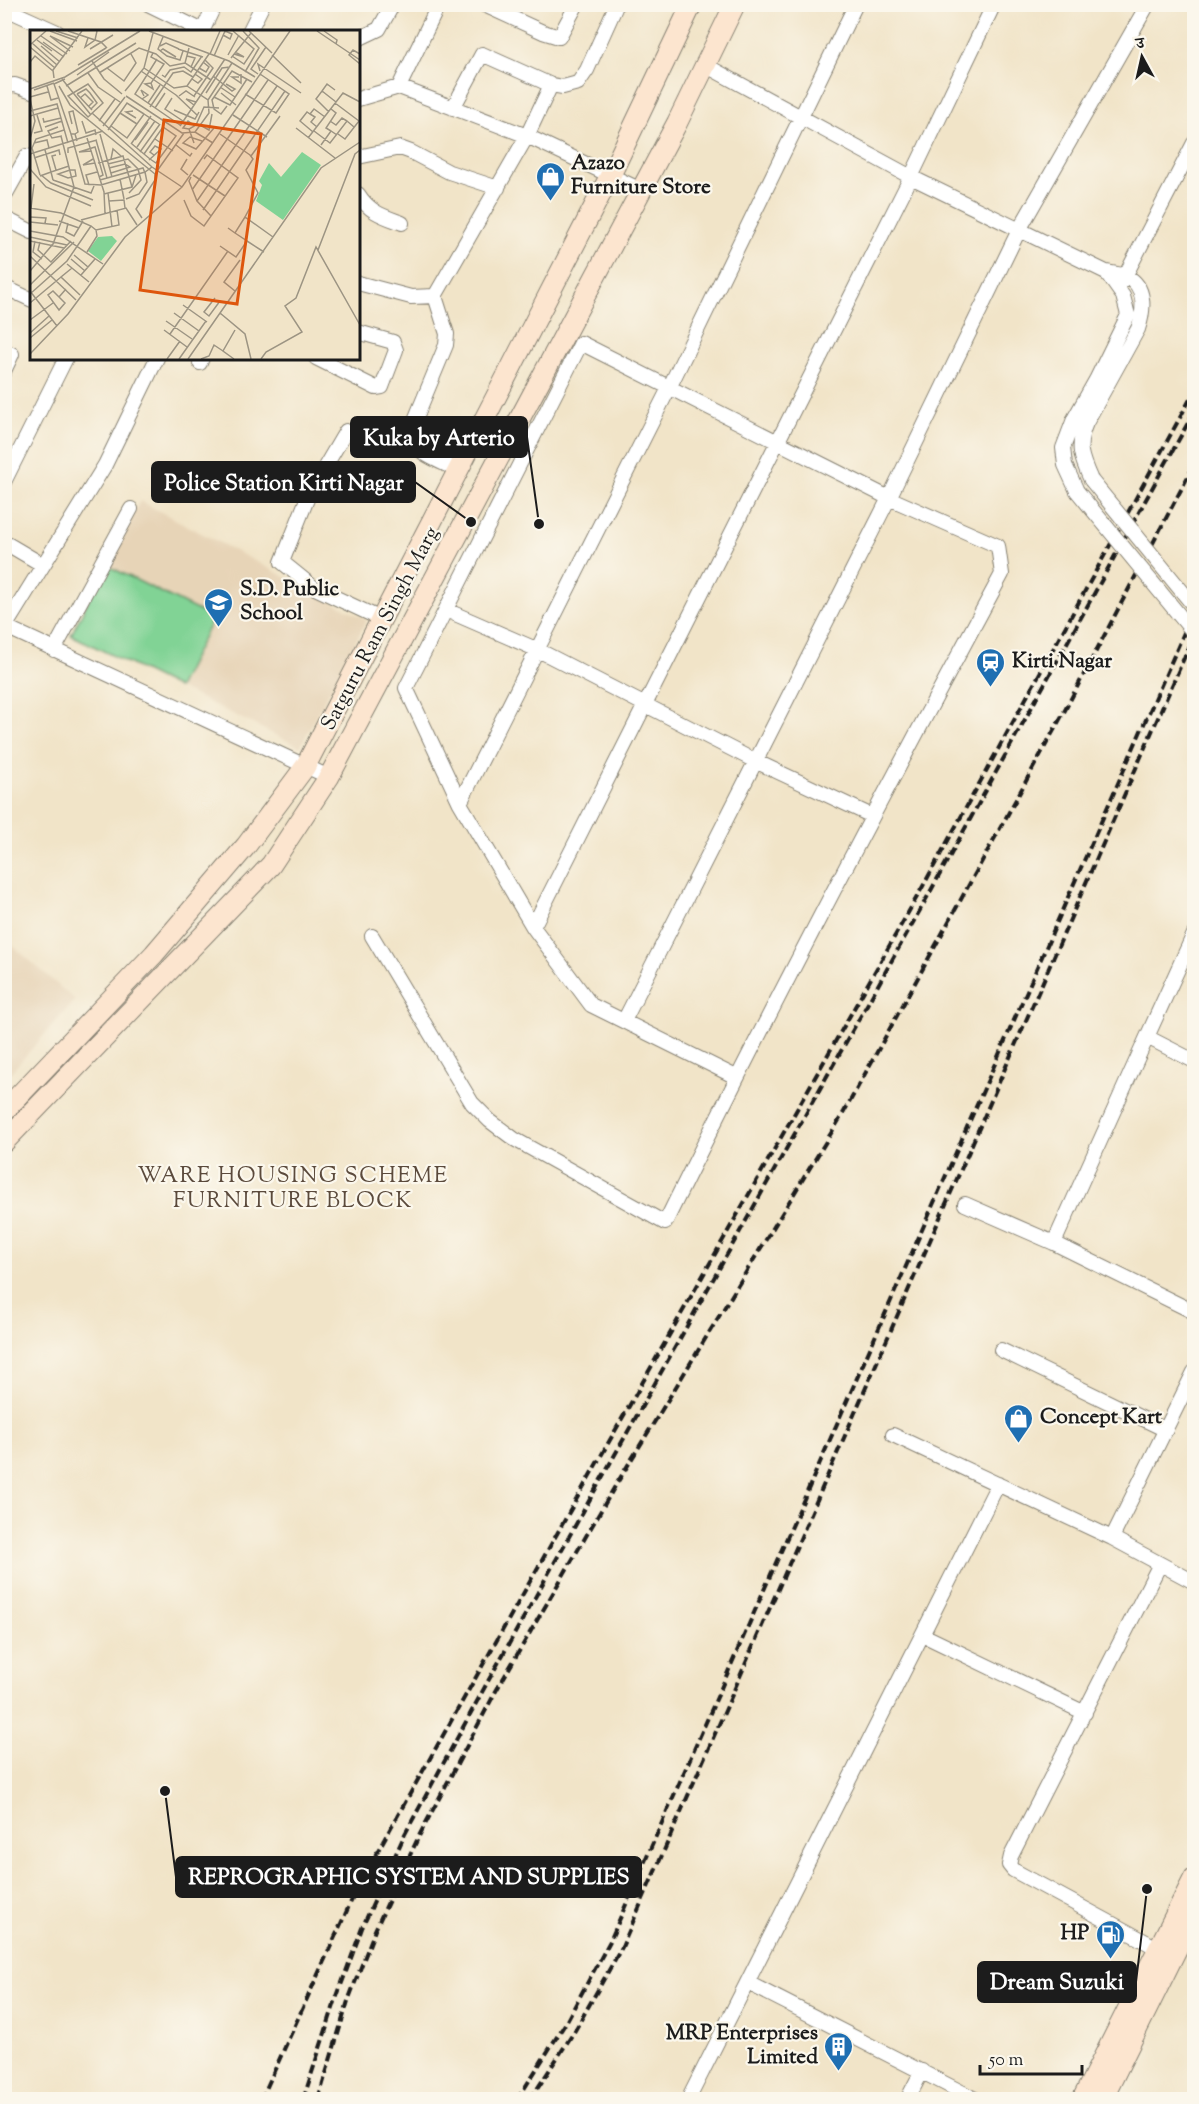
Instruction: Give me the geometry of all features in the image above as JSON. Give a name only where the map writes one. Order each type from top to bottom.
[{"type":"main road","name":"Satguru Ram Singh Marg","points":[[4,1111],[154,954],[246,846],[305,767],[611,174],[692,4]]},
{"type":"main road","name":"Satguru Ram Singh Marg","points":[[4,1142],[271,865],[329,777],[573,339],[641,190],[677,123],[735,4]]},
{"type":"main road","points":[[1102,2100],[1194,1878]]},
{"type":"main road","points":[[1082,2100],[1158,1961],[1194,1914]]},
{"type":"street","points":[[148,4],[201,30]]},
{"type":"street","points":[[203,30],[215,4]]},
{"type":"street","points":[[250,30],[262,4]]},
{"type":"street","points":[[399,87],[439,4]]},
{"type":"street","points":[[482,4],[559,37],[577,4]]},
{"type":"street","points":[[460,803],[669,388],[856,4]]},
{"type":"street","points":[[533,927],[911,177],[994,4]]},
{"type":"street","points":[[624,1021],[889,498],[1019,230],[1148,4]]},
{"type":"street","points":[[360,38],[379,29],[388,6]]},
{"type":"street","points":[[4,8],[53,30]]},
{"type":"street","points":[[453,108],[482,54],[551,85],[563,87],[578,83],[587,70],[615,8]]},
{"type":"street","points":[[705,64],[911,177],[1106,272],[1125,276],[1134,282],[1143,301],[1143,315],[1138,329],[1086,423],[1080,438],[1082,458],[1091,480],[1194,606]]},
{"type":"street","points":[[4,86],[15,85],[30,91]]},
{"type":"street","points":[[458,470],[415,448],[411,441],[410,432],[446,345],[447,334],[435,296],[527,136],[551,85]]},
{"type":"street","points":[[360,98],[399,87],[527,136],[641,190]]},
{"type":"street","points":[[1118,289],[1194,143]]},
{"type":"street","points":[[360,157],[394,149],[407,150],[449,172],[498,188]]},
{"type":"street","points":[[4,197],[27,156],[30,157]]},
{"type":"street","points":[[360,197],[365,205],[377,214],[402,223]]},
{"type":"street","points":[[4,218],[30,231]]},
{"type":"street","points":[[1106,272],[1126,302],[1128,315],[1074,419],[1063,448],[1065,465],[1077,491],[1194,633]]},
{"type":"street","points":[[360,284],[411,297],[435,296]]},
{"type":"street","points":[[4,287],[30,299]]},
{"type":"street","points":[[320,360],[375,388],[382,387],[396,350],[395,346],[393,342],[360,333]]},
{"type":"street","points":[[372,936],[472,1103],[490,1122],[514,1139],[665,1223],[736,1077],[1002,574],[998,546],[889,498],[573,339],[446,610],[406,688],[460,803],[533,927],[591,1005],[736,1077]]},
{"type":"street","points":[[4,351],[12,354],[4,371]]},
{"type":"street","points":[[4,482],[65,360]]},
{"type":"street","points":[[156,360],[105,465],[5,626],[329,777]]},
{"type":"street","points":[[346,431],[309,494],[282,562],[313,587],[381,619]]},
{"type":"street","points":[[54,650],[131,509]]},
{"type":"street","points":[[4,542],[43,565]]},
{"type":"street","points":[[446,610],[538,650],[755,761],[872,816]]},
{"type":"street","points":[[1054,1243],[1194,934]]},
{"type":"street","points":[[1147,1037],[1194,1060]]},
{"type":"street","points":[[965,1204],[1054,1243],[1194,1312]]},
{"type":"street","points":[[1001,1350],[1166,1430]]},
{"type":"street","points":[[1112,1538],[1194,1372]]},
{"type":"street","points":[[893,1435],[1112,1538],[1194,1582]]},
{"type":"street","points":[[688,2100],[998,1484]]},
{"type":"street","points":[[1158,1961],[1013,1870],[1009,1865],[1011,1856],[1160,1564]]},
{"type":"street","points":[[923,1635],[1085,1713]]},
{"type":"street","points":[[748,1983],[977,2100]]},
{"type":"street","points":[[907,2100],[922,2071]]},
{"type":"shaded area","name":"S.D. Public School","points":[[140,501],[367,620],[300,747],[71,635]]},
{"type":"shaded area","points":[[5,939],[75,1000],[5,1079]]},
{"type":"green space","points":[[106,565],[213,618],[178,688],[71,635]]},
{"type":"railway","points":[[261,2100],[359,1884],[922,888],[1194,392]]},
{"type":"railway","points":[[303,2100],[362,1928],[405,1834],[487,1683],[929,894],[1194,412]]},
{"type":"railway","points":[[318,2100],[348,2001],[375,1930],[419,1836],[496,1691],[614,1488],[844,1112],[1064,712],[1194,465]]},
{"type":"railway","points":[[517,2100],[565,2024],[610,1941],[1194,610]]},
{"type":"railway","points":[[530,2100],[574,2032],[622,1947],[1194,635]]},
{"type":"place","name":"Azazo Furniture Store","points":[[550,202]]},
{"type":"place","name":"Police Station Kirti Nagar","points":[[471,522]]},
{"type":"place","name":"Kuka by Arterio","points":[[539,524]]},
{"type":"place","name":"S.D. Public School","points":[[219,628]]},
{"type":"place","name":"Kirti Nagar","points":[[991,688]]},
{"type":"place","name":"Concept Kart","points":[[1019,1444]]},
{"type":"place","name":"REPROGRAPHIC SYSTEM AND SUPPLIES","points":[[165,1791]]},
{"type":"place","name":"Dream Suzuki","points":[[1147,1889]]},
{"type":"place","name":"HP","points":[[1110,1960]]},
{"type":"place","name":"MRP Enterprises Limited","points":[[839,2072]]},
{"type":"district","name":"WARE HOUSING SCHEME FURNITURE BLOCK","points":[[293,1190]]}]
